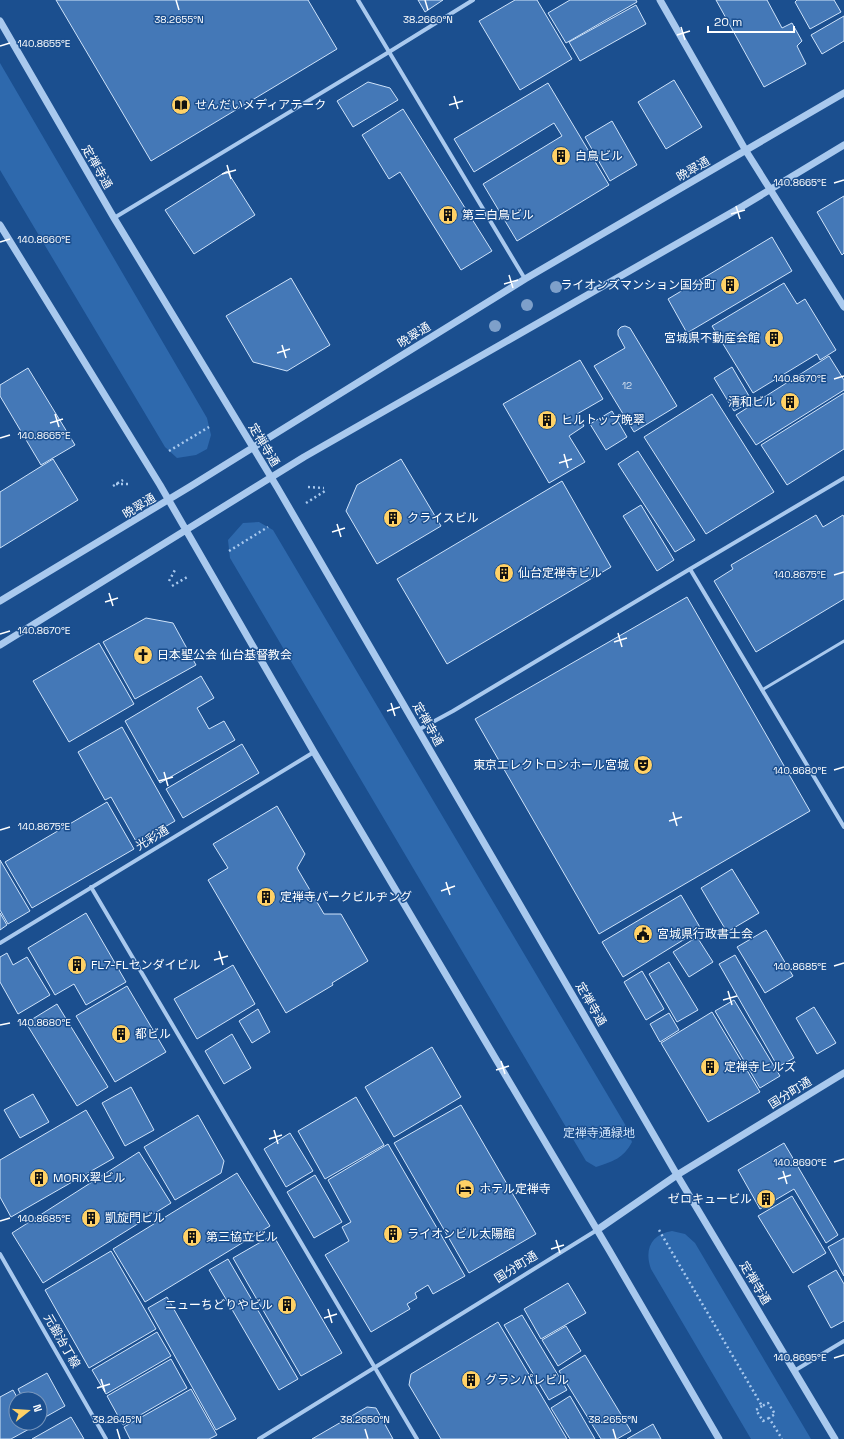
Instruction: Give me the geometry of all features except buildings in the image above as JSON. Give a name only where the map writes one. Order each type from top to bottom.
[{"type":"street","points":[[358,0],[525,279]]},
{"type":"street","points":[[114,218],[473,0]]},
{"type":"street","points":[[660,0],[746,151],[844,307]]},
{"type":"street","name":"定禅寺通","points":[[0,21],[114,218],[271,477],[677,1175],[835,1439]]},
{"type":"street","name":"晩翠通","points":[[0,601],[253,448],[525,279],[844,93]]},
{"type":"street","points":[[0,645],[311,453],[770,190],[844,145]]},
{"type":"street","points":[[0,225],[137,447],[314,752],[719,1439]]},
{"type":"street","points":[[418,730],[453,711],[844,478]]},
{"type":"street","points":[[690,569],[844,827]]},
{"type":"street","name":"光彩通","points":[[0,942],[314,752]]},
{"type":"street","points":[[91,887],[416,1439]]},
{"type":"street","name":"国分町通","points":[[259,1439],[597,1230],[677,1175],[844,1073]]},
{"type":"street","name":"元鍛治丁線","points":[[0,1254],[106,1439]]},
{"type":"street","points":[[794,1371],[844,1341]]},
{"type":"lane","points":[[762,690],[844,642]]},
{"type":"path","points":[[169,451],[209,427]]},
{"type":"path","points":[[123,480],[115,485],[129,484]]},
{"type":"path","points":[[306,503],[325,489],[308,487]]},
{"type":"path","points":[[229,551],[268,527]]},
{"type":"path","points":[[169,581],[175,570]]},
{"type":"path","points":[[172,586],[188,576]]},
{"type":"path","points":[[659,1230],[762,1406]]},
{"type":"path","points":[[768,1403],[775,1414],[769,1418],[763,1421],[756,1410],[768,1403]]},
{"type":"path","points":[[769,1418],[782,1439]]},
{"type":"green space","points":[[0,63],[207,418],[211,435],[207,449],[196,455],[177,458],[165,447],[0,170]]},
{"type":"green space","name":"定禅寺通緑地","points":[[259,522],[273,530],[626,1126],[632,1142],[629,1148],[617,1159],[596,1167],[586,1161],[230,558],[228,540],[243,523]]},
{"type":"green space","points":[[672,1231],[685,1234],[695,1243],[811,1439],[751,1439],[651,1269],[648,1255],[651,1244],[654,1239]]},
{"type":"place","name":"せんだいメディアテーク","points":[[181,105]]},
{"type":"place","name":"白鳥ビル","points":[[561,156]]},
{"type":"place","name":"第三白鳥ビル","points":[[448,215]]},
{"type":"place","name":"ライオンズマンション国分町","points":[[730,285]]},
{"type":"place","name":"宮城県不動産会館","points":[[774,338]]},
{"type":"place","name":"清和ビル","points":[[790,402]]},
{"type":"place","name":"ヒルトップ晩翠","points":[[547,420]]},
{"type":"place","name":"クライスビル","points":[[393,518]]},
{"type":"place","name":"仙台定禅寺ビル","points":[[504,573]]},
{"type":"place","name":"日本聖公会 仙台基督教会","points":[[143,655]]},
{"type":"place","name":"東京エレクトロンホール宮城","points":[[643,765]]},
{"type":"place","name":"定禅寺パークビルヂング","points":[[266,897]]},
{"type":"place","name":"宮城県行政書士会","points":[[643,934]]},
{"type":"place","name":"FL7-FLセンダイビル","points":[[77,965]]},
{"type":"place","name":"都ビル","points":[[121,1034]]},
{"type":"place","name":"定禅寺ヒルズ","points":[[710,1067]]},
{"type":"place","name":"MORIX翠ビル","points":[[39,1178]]},
{"type":"place","name":"ホテル定禅寺","points":[[465,1189]]},
{"type":"place","name":"ゼロキュービル","points":[[766,1199]]},
{"type":"place","name":"凱旋門ビル","points":[[91,1218]]},
{"type":"place","name":"ライオンビル太陽館","points":[[393,1234]]},
{"type":"place","name":"第三協立ビル","points":[[192,1237]]},
{"type":"place","name":"ニューちどりやビル","points":[[287,1305]]},
{"type":"place","name":"グランパレビル","points":[[471,1380]]}]
